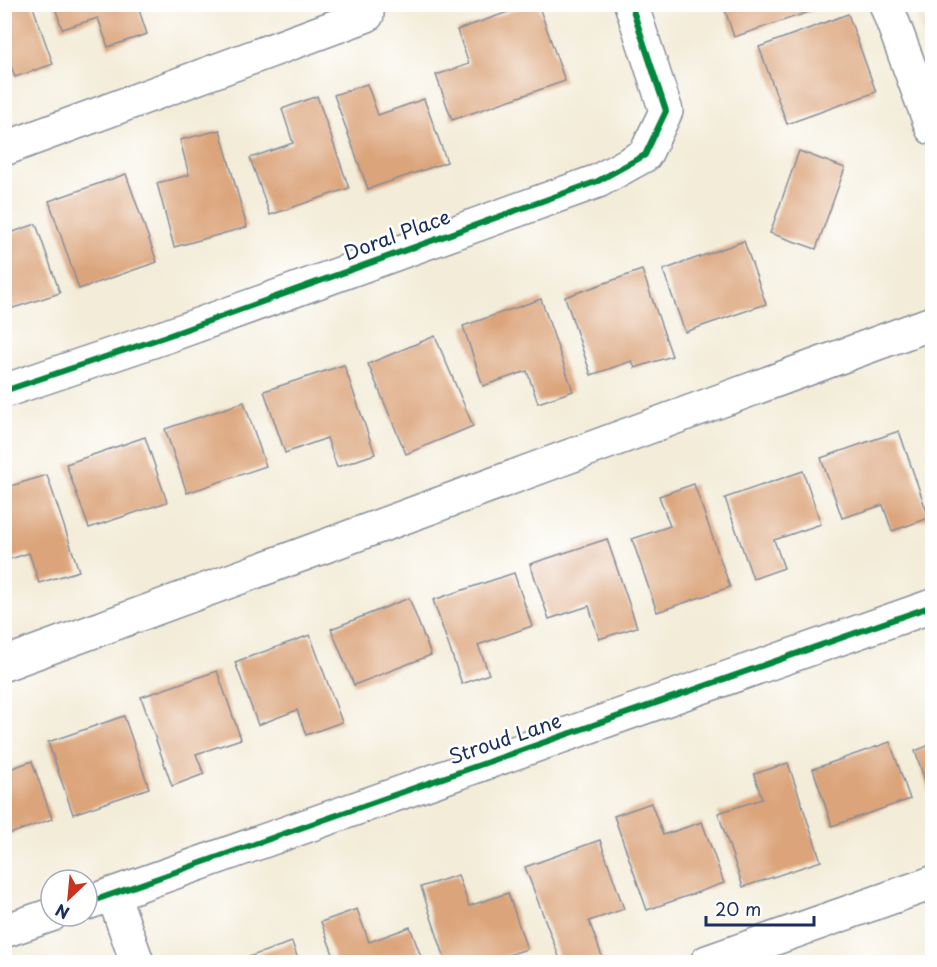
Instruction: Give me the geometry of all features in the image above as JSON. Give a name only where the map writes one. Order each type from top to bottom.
[{"type":"street","points":[[4,149],[367,15],[366,4]]},
{"type":"street","name":"Doral Place","points":[[4,391],[170,335],[598,181],[645,155],[666,111],[631,4]]},
{"type":"street","points":[[886,4],[933,128]]},
{"type":"street","points":[[4,664],[933,323]]},
{"type":"street","name":"Stroud Lane","points":[[100,898],[933,606]]},
{"type":"street","points":[[707,963],[933,883]]},
{"type":"street","points":[[100,898],[136,963]]},
{"type":"street","points":[[4,931],[39,919]]},
{"type":"shaded area","points":[[912,5],[932,5],[932,61]]},
{"type":"building","points":[[4,4],[32,4],[53,64],[15,77],[4,47]]},
{"type":"building","points":[[54,4],[137,4],[147,34],[108,47],[98,18],[62,29]]},
{"type":"building","points":[[531,4],[538,4],[565,81],[452,120],[436,75],[469,64],[457,30]]},
{"type":"building","points":[[723,4],[819,4],[821,8],[734,37]]},
{"type":"building","points":[[848,14],[876,92],[787,124],[759,47]]},
{"type":"building","points":[[367,84],[378,115],[424,99],[447,162],[368,189],[334,95]]},
{"type":"building","points":[[317,96],[349,188],[270,215],[250,158],[293,143],[282,109]]},
{"type":"building","points":[[220,130],[247,227],[174,247],[157,183],[189,175],[180,140]]},
{"type":"building","points":[[799,151],[845,168],[816,249],[770,233]]},
{"type":"building","points":[[126,174],[157,262],[79,289],[49,201]]},
{"type":"building","points":[[36,224],[60,293],[4,311],[4,235]]},
{"type":"building","points":[[744,241],[766,304],[685,332],[663,270]]},
{"type":"building","points":[[642,270],[672,356],[635,368],[632,361],[591,375],[565,297]]},
{"type":"building","points":[[541,299],[573,391],[538,403],[527,371],[483,386],[463,326]]},
{"type":"building","points":[[435,336],[473,426],[406,454],[368,364]]},
{"type":"building","points":[[344,365],[375,454],[337,467],[327,438],[285,453],[264,391]]},
{"type":"building","points":[[244,402],[266,466],[187,493],[165,429]]},
{"type":"building","points":[[899,431],[929,518],[892,531],[883,505],[842,518],[821,458]]},
{"type":"building","points":[[145,437],[167,502],[89,528],[66,464]]},
{"type":"building","points":[[803,471],[821,524],[774,540],[784,568],[753,579],[725,498]]},
{"type":"building","points":[[47,475],[79,571],[39,583],[29,553],[4,561],[4,488]]},
{"type":"building","points":[[694,484],[730,587],[657,612],[632,539],[670,526],[659,496]]},
{"type":"building","points":[[607,539],[637,627],[599,639],[589,606],[549,619],[530,564]]},
{"type":"building","points":[[514,573],[532,626],[478,645],[489,674],[462,684],[433,600]]},
{"type":"building","points":[[409,598],[431,655],[354,685],[331,629]]},
{"type":"building","points":[[310,635],[342,722],[306,735],[297,710],[258,725],[235,662]]},
{"type":"building","points":[[217,671],[241,739],[196,754],[204,774],[172,786],[141,697]]},
{"type":"building","points":[[124,716],[149,788],[73,814],[48,742]]},
{"type":"building","points":[[890,742],[910,799],[832,826],[813,769]]},
{"type":"building","points":[[932,744],[932,801],[915,751]]},
{"type":"building","points":[[32,761],[52,819],[4,836],[4,771]]},
{"type":"building","points":[[788,763],[821,861],[743,887],[718,813],[762,799],[754,774]]},
{"type":"building","points":[[651,803],[663,835],[702,822],[724,883],[647,910],[614,816]]},
{"type":"building","points":[[600,840],[624,909],[589,921],[603,959],[594,962],[561,962],[525,867]]},
{"type":"building","points":[[458,875],[469,906],[508,893],[527,949],[486,962],[446,962],[421,887]]},
{"type":"building","points":[[357,909],[369,942],[410,927],[423,962],[336,962],[321,922]]},
{"type":"building","points":[[292,942],[299,962],[234,962]]},
{"type":"cycle path","points":[[4,391],[170,335],[598,181],[645,155],[666,111],[631,4]]},
{"type":"cycle path","points":[[99,899],[932,606]]}]
